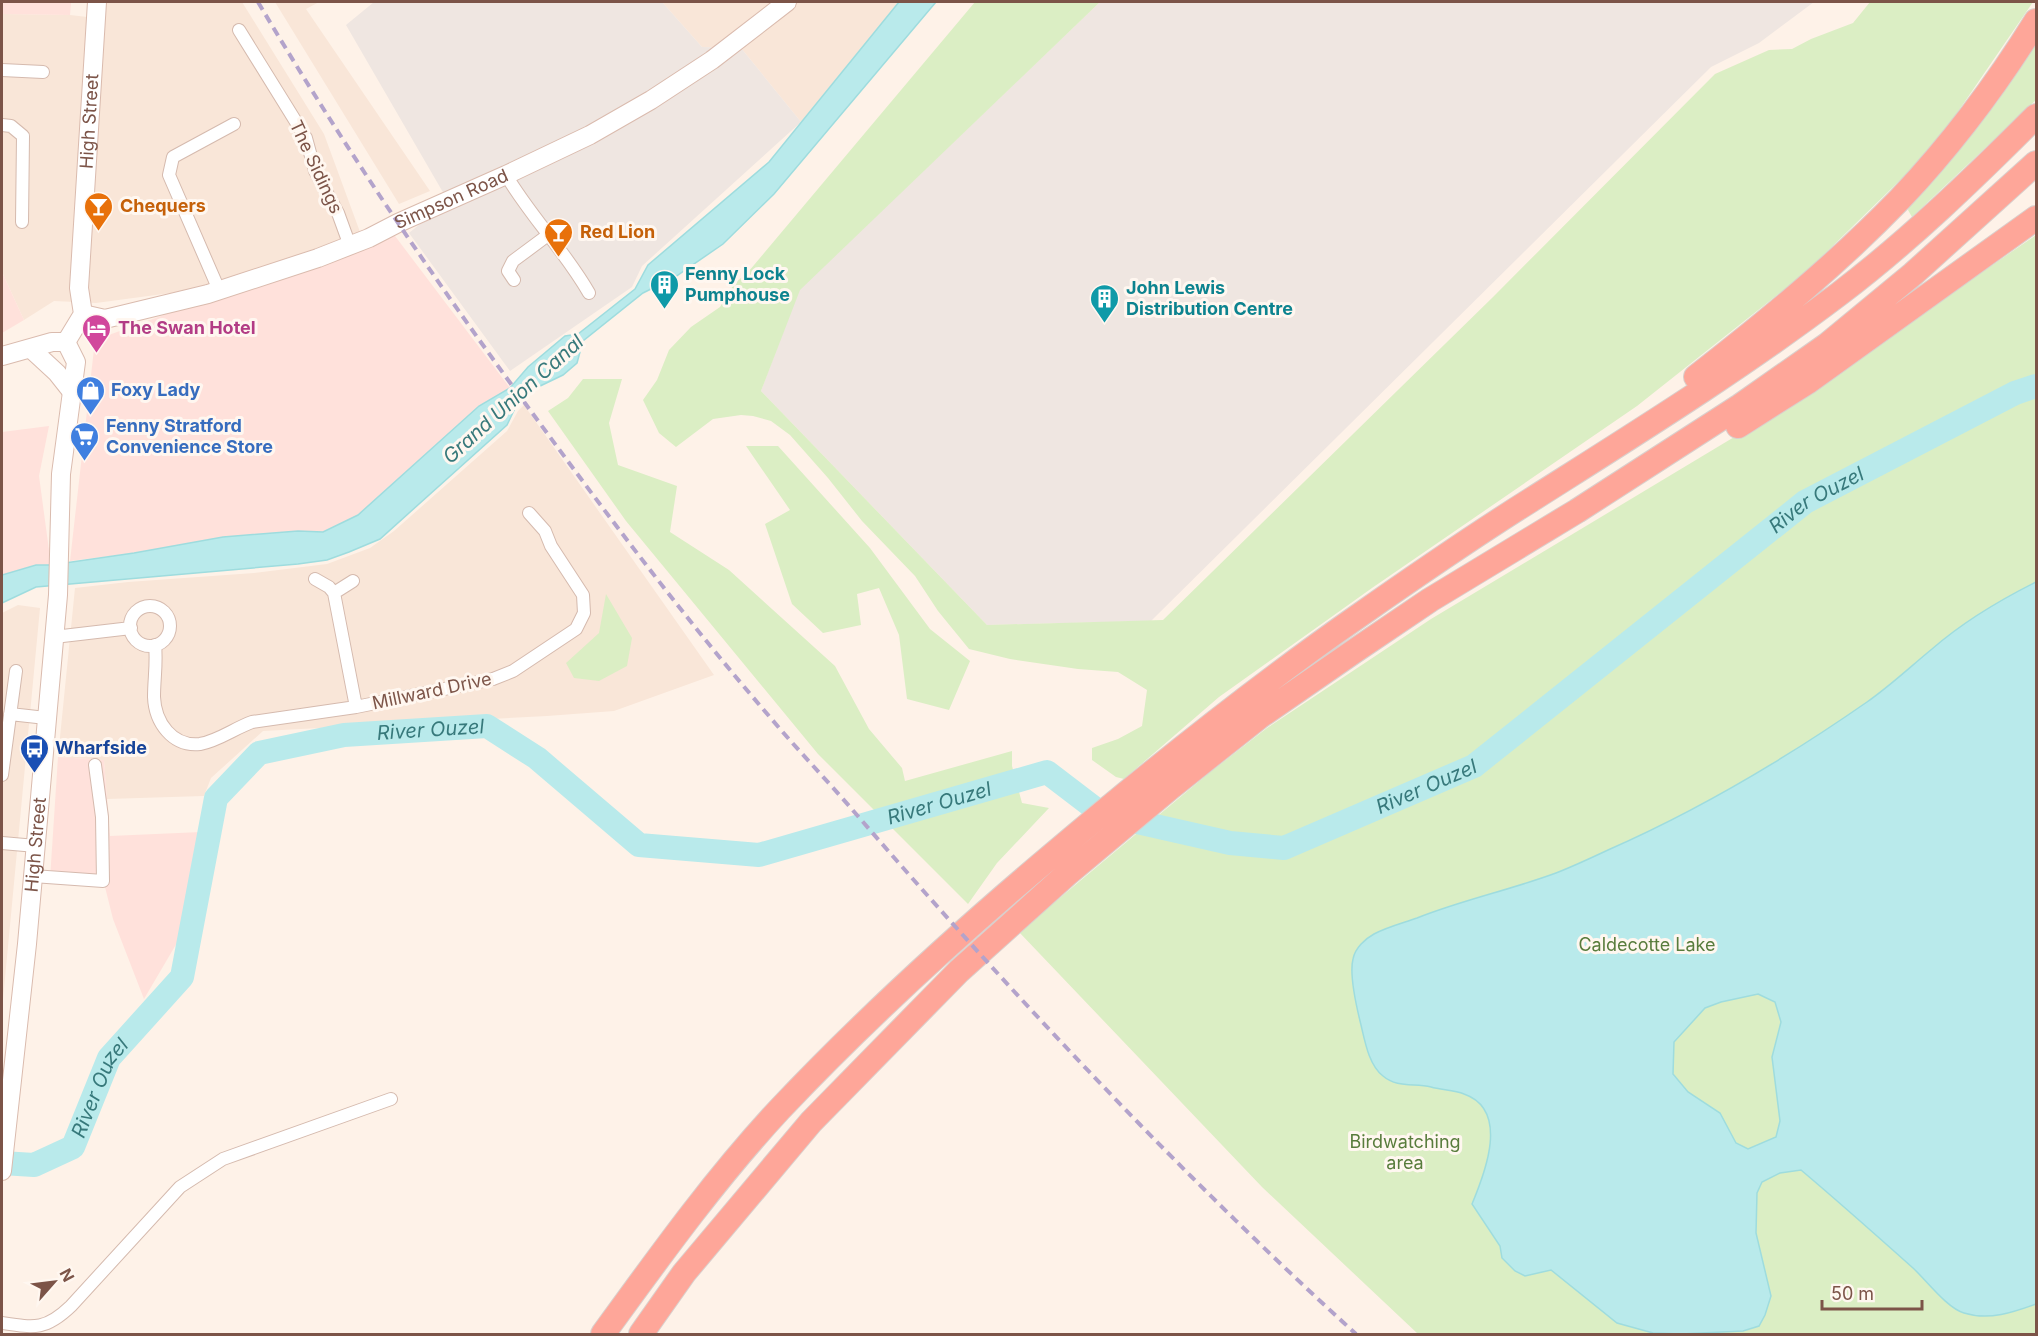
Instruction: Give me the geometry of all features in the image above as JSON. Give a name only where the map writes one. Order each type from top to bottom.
[{"type":"highway","points":[[1639,432],[1673,394],[1770,319],[1836,261],[1900,198],[2002,74],[2037,21]]},
{"type":"highway","points":[[603,1335],[677,1234],[777,1113],[876,1012],[945,947],[1040,865],[1249,695],[1357,617],[1528,501],[1639,432],[1748,360],[1840,293],[1904,242],[2037,116]]},
{"type":"highway","points":[[640,1335],[684,1273],[811,1122],[959,971],[1067,874],[1259,717],[1471,574],[1577,511],[1740,406],[1827,345],[1913,274],[2037,163]]},
{"type":"highway","points":[[1577,511],[1660,471],[1800,387],[2037,218]]},
{"type":"street","name":"High Street","points":[[83,314],[79,288],[97,2]]},
{"type":"street","name":"Simpson Road","points":[[83,314],[105,319],[219,290],[350,246],[590,135],[651,100],[712,60],[787,2]]},
{"type":"street","name":"The Sidings","points":[[239,30],[306,138],[315,171],[338,213],[350,246]]},
{"type":"street","points":[[2,70],[43,72]]},
{"type":"street","points":[[219,290],[169,175],[173,157],[234,124]]},
{"type":"street","points":[[2,125],[11,126],[23,136],[22,222]]},
{"type":"street","points":[[506,175],[548,235],[574,267],[589,293]]},
{"type":"street","points":[[514,280],[508,271],[513,261],[548,235]]},
{"type":"street","points":[[2,356],[52,342],[66,342],[83,314]]},
{"type":"street","name":"High Street","points":[[2,1171],[36,846],[58,595],[61,474],[76,362],[66,342]]},
{"type":"street","points":[[31,349],[57,373],[72,392]]},
{"type":"street","name":"Millward Drive","points":[[131,628],[133,616],[141,608],[153,606],[167,616],[170,628],[165,639],[155,645],[154,699],[158,716],[166,732],[177,741],[190,744],[201,744],[252,722],[356,707],[493,679],[513,671],[576,629],[584,613],[583,595],[551,546],[544,531],[529,513]]},
{"type":"street","points":[[315,579],[329,587],[334,593],[353,581]]},
{"type":"street","name":"Millward Drive","points":[[334,593],[356,707]]},
{"type":"street","points":[[54,637],[131,628],[132,634],[142,644],[155,645]]},
{"type":"street","points":[[3,775],[16,671]]},
{"type":"street","points":[[10,714],[46,718]]},
{"type":"street","points":[[33,876],[103,881],[102,817],[95,765]]},
{"type":"street","points":[[2,843],[36,846]]},
{"type":"street","points":[[2,1323],[31,1327],[44,1326],[55,1320],[71,1306],[180,1187],[223,1159],[391,1099]]},
{"type":"shaded area","points":[[2,2],[71,2],[70,15],[2,14]]},
{"type":"shaded area","points":[[106,2],[242,2],[324,134],[360,232],[208,288],[96,303],[54,301],[24,320],[2,272],[2,14],[70,15],[105,19]]},
{"type":"shaded area","points":[[275,2],[319,2],[306,9],[430,191],[399,204]]},
{"type":"shaded area","points":[[374,2],[662,2],[702,47],[741,48],[801,122],[642,266],[632,287],[510,371],[409,233],[448,201],[346,25]]},
{"type":"shaded area","points":[[662,2],[899,2],[801,122],[741,48],[702,47]]},
{"type":"shaded area","points":[[1100,2],[1814,2],[1759,43],[1711,67],[1151,621],[987,625],[761,391],[799,290]]},
{"type":"shaded area","points":[[392,232],[510,388],[479,406],[358,515],[323,532],[298,531],[223,537],[134,553],[70,561],[95,340]]},
{"type":"shaded area","points":[[2,272],[24,320],[2,333]]},
{"type":"shaded area","points":[[524,405],[714,675],[614,711],[263,731],[211,778],[204,796],[107,799],[104,760],[58,757],[75,588],[254,573],[327,564],[370,548],[394,531],[507,431]]},
{"type":"shaded area","points":[[49,426],[39,476],[51,565],[36,565],[2,575],[2,432]]},
{"type":"shaded area","points":[[18,605],[40,608],[2,1010],[2,613]]},
{"type":"shaded area","points":[[58,757],[104,760],[110,836],[201,832],[188,924],[144,999],[113,919],[105,887],[50,879]]},
{"type":"green space","points":[[975,2],[1100,2],[800,290],[761,391],[987,625],[1163,620],[1493,297],[1715,74],[1769,50],[1792,49],[1853,23],[1870,2],[2033,2],[1933,148],[1805,273],[1637,406],[1372,588],[1219,697],[1124,779],[1116,777],[1092,760],[1092,748],[1118,739],[1142,726],[1147,690],[1118,672],[1078,669],[1010,659],[969,649],[938,611],[915,576],[862,521],[790,435],[771,421],[741,415],[713,419],[676,447],[659,433],[643,400],[657,380],[669,350],[691,327],[720,307],[734,284],[749,271]]},
{"type":"green space","points":[[2036,40],[2036,100],[1912,217],[1908,210],[1913,194],[1997,102]]},
{"type":"green space","name":"Caldecotte Lake","points":[[2036,235],[2036,1334],[1418,1334],[1262,1187],[1019,932],[1209,773],[1267,728],[1431,619],[1801,397]]},
{"type":"green space","points":[[583,379],[622,379],[609,423],[618,465],[677,486],[670,532],[729,570],[835,666],[869,729],[902,768],[905,781],[1012,751],[1012,766],[1022,803],[1049,808],[997,863],[968,904],[818,754],[626,521],[548,411],[568,398]]},
{"type":"green space","points":[[746,446],[778,446],[870,548],[930,629],[970,661],[949,710],[907,699],[899,635],[879,588],[857,594],[861,625],[823,633],[792,604],[765,524],[790,510]]},
{"type":"green space","points":[[606,594],[632,638],[627,666],[599,681],[574,678],[566,663],[599,633]]},
{"type":"water","name":"Grand Union Canal","points":[[899,2],[936,2],[774,194],[723,244],[675,277],[643,293],[583,341],[577,363],[563,375],[536,388],[517,404],[507,425],[380,539],[327,560],[36,587],[2,603],[2,575],[36,565],[51,565],[134,553],[223,537],[298,531],[323,532],[358,515],[479,406],[510,388],[528,367],[565,336],[578,334],[635,289],[648,265],[769,162]]},
{"type":"water","name":"Caldecotte Lake","points":[[2036,582],[2036,1304],[1992,1316],[1973,1315],[1958,1310],[1944,1300],[1913,1268],[1801,1170],[1780,1173],[1762,1182],[1757,1193],[1756,1233],[1771,1296],[1759,1326],[1743,1331],[1653,1333],[1617,1323],[1551,1270],[1525,1276],[1515,1271],[1502,1258],[1500,1246],[1472,1204],[1483,1176],[1490,1143],[1490,1128],[1486,1114],[1478,1102],[1464,1094],[1394,1082],[1383,1076],[1374,1066],[1366,1046],[1354,992],[1352,966],[1358,948],[1371,936],[1390,927],[1569,868],[1708,801],[1836,723],[1884,690],[1956,630]],"holes":[[[1758,994],[1775,1002],[1781,1022],[1772,1057],[1780,1121],[1776,1137],[1748,1149],[1736,1143],[1720,1113],[1688,1092],[1673,1074],[1674,1042],[1705,1008]]]},
{"type":"waterway","name":"River Ouzel","points":[[2,1163],[34,1165],[73,1147],[109,1058],[182,977],[216,798],[259,753],[344,735],[487,726],[537,758],[639,845],[759,855],[1047,772],[1102,814],[1230,843],[1284,848],[1474,766],[1805,502],[2015,393],[2036,386]]},
{"type":"railway","points":[[258,2],[356,160],[460,313],[619,529],[738,680],[1033,1012],[1159,1144],[1289,1272],[1356,1334]]},
{"type":"place","name":"Chequers","points":[[99,232]]},
{"type":"place","name":"Red Lion","points":[[559,258]]},
{"type":"place","name":"Fenny Lock Pumphouse","points":[[664,310]]},
{"type":"place","name":"John Lewis Distribution Centre","points":[[1105,324]]},
{"type":"place","name":"The Swan Hotel","points":[[97,354]]},
{"type":"place","name":"Foxy Lady","points":[[90,416]]},
{"type":"place","name":"Fenny Stratford Convenience Store","points":[[85,462]]},
{"type":"place","name":"Wharfside","points":[[34,774]]},
{"type":"park label","name":"Birdwatching area","points":[[1405,1152]]}]
